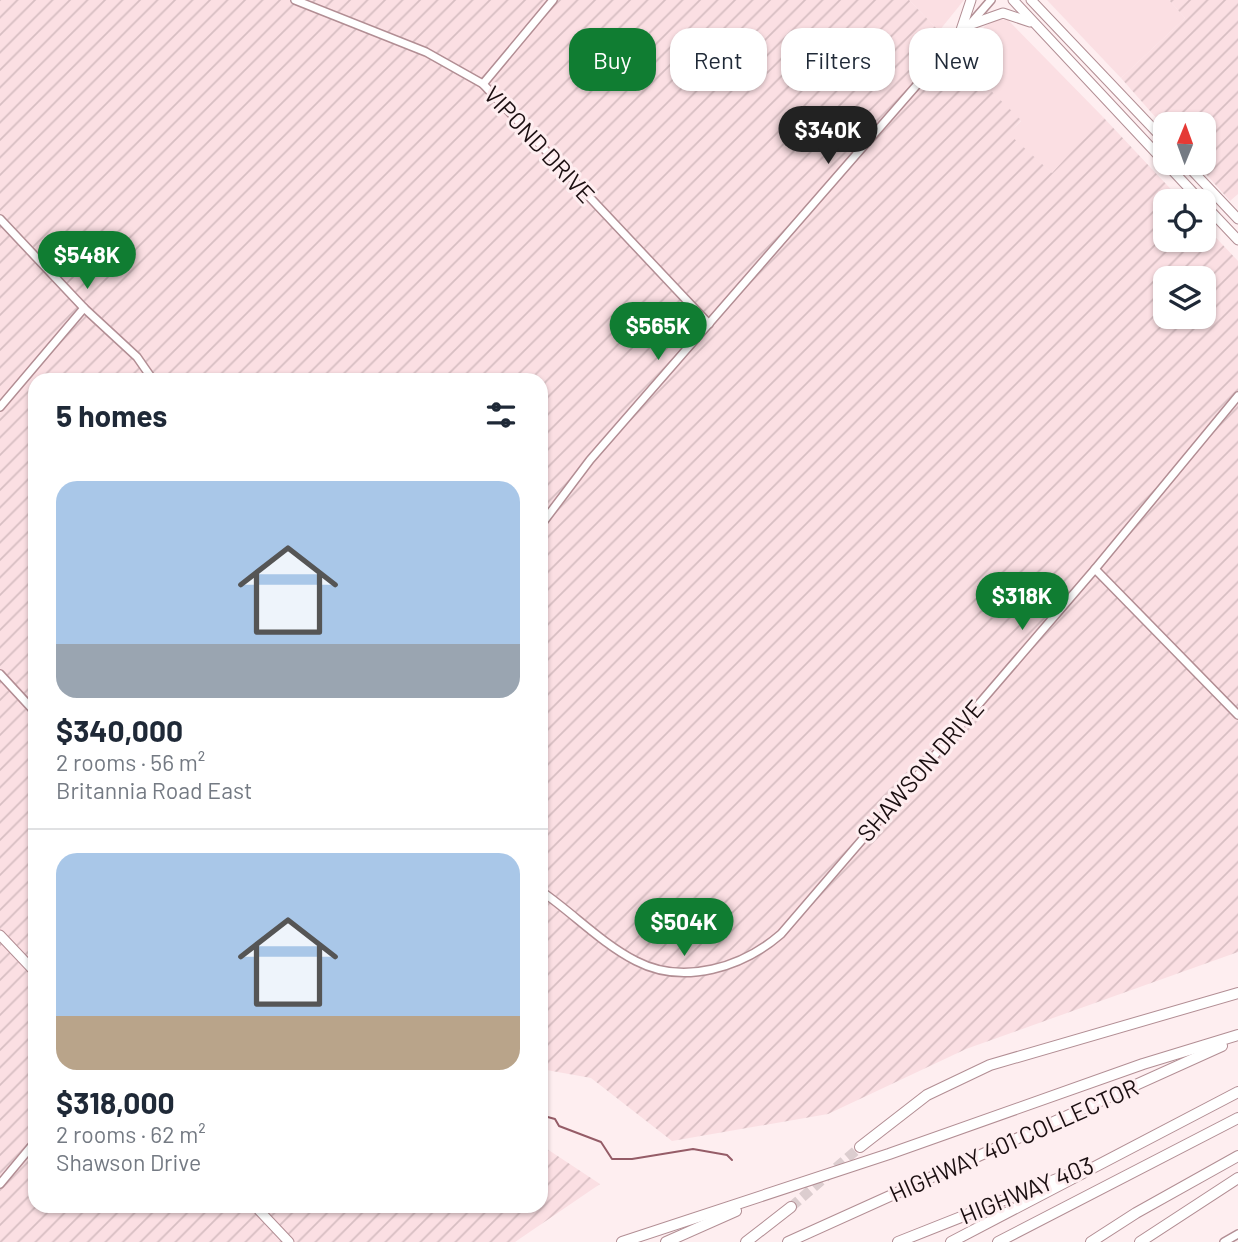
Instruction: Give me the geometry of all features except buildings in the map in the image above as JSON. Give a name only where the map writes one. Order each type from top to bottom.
[{"type":"highway","points":[[860,1147],[927,1095],[990,1065],[1238,993]]},
{"type":"highway","points":[[622,1242],[774,1193],[1143,1063],[1238,1037]]},
{"type":"highway","name":"HIGHWAY 401 COLLECTOR","points":[[788,1242],[1238,1037]]},
{"type":"highway","points":[[951,1242],[1238,1092]]},
{"type":"highway","points":[[998,1242],[1238,1118]]},
{"type":"highway","name":"HIGHWAY 403","points":[[898,1242],[1116,1156]]},
{"type":"highway","points":[[1091,1242],[1136,1213],[1238,1156]]},
{"type":"highway","points":[[1140,1242],[1238,1178]]},
{"type":"highway","points":[[666,1242],[774,1193]]},
{"type":"highway","points":[[746,1242],[791,1206]]},
{"type":"main road","points":[[962,28],[971,0]]},
{"type":"main road","points":[[1013,0],[1190,189]]},
{"type":"main road","points":[[1034,0],[1153,128]]},
{"type":"main road","points":[[969,25],[1003,13],[1035,24]]},
{"type":"main road","points":[[1196,175],[1238,219]]},
{"type":"main road","points":[[1216,217],[1238,240]]},
{"type":"main road","points":[[0,934],[28,964]]},
{"type":"main road","points":[[262,1213],[289,1242]]},
{"type":"street","name":"VIPOND DRIVE","points":[[295,0],[426,52],[483,84],[709,324]]},
{"type":"street","points":[[483,84],[553,0]]},
{"type":"street","points":[[966,28],[991,0]]},
{"type":"street","points":[[548,516],[590,460],[911,91]]},
{"type":"street","points":[[0,219],[84,308],[137,357],[148,373]]},
{"type":"street","points":[[29,373],[84,308]]},
{"type":"street","points":[[0,407],[28,374]]},
{"type":"street","name":"SHAWSON DRIVE","points":[[548,896],[610,945],[638,962],[681,972],[720,969],[750,958],[781,934],[1095,569],[1238,396]]},
{"type":"street","points":[[1095,569],[1238,715]]},
{"type":"street","points":[[0,674],[28,704]]},
{"type":"street","points":[[0,1184],[28,1150]]},
{"type":"street","points":[[1224,1242],[1238,1234]]},
{"type":"shaded area","points":[[0,0],[909,0],[936,28],[909,28],[909,91],[991,91],[1021,120],[1009,134],[1052,173],[1103,117],[1153,170],[1153,175],[1158,175],[1171,189],[1153,189],[1153,252],[1216,252],[1216,238],[1238,261],[1238,952],[966,1049],[828,1114],[672,1141],[591,1078],[548,1070],[548,373],[28,373],[28,1213],[548,1213],[548,1150],[600,1184],[515,1242],[0,1242]]},
{"type":"shaded area","points":[[909,0],[964,0],[941,28],[936,28]]},
{"type":"shaded area","points":[[1047,0],[1169,0],[1185,18],[1121,78]]},
{"type":"shaded area","points":[[1169,0],[1238,0],[1238,194],[1230,201],[1207,175],[1216,175],[1216,112],[1153,112],[1153,114],[1121,78],[1185,18]]},
{"type":"shaded area","points":[[999,19],[1008,20],[1103,117],[1053,174],[1008,134],[1021,121],[991,91],[1003,91],[1003,28],[983,28]]},
{"type":"waterway","points":[[548,1117],[555,1119],[559,1126],[601,1142],[612,1159],[632,1159],[693,1149],[727,1155],[732,1160]]},
{"type":"tunnel","points":[[791,1207],[860,1147]]}]
